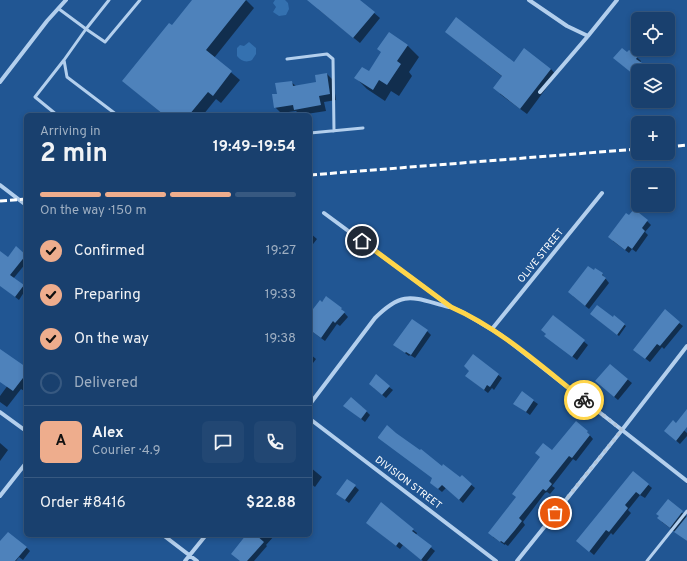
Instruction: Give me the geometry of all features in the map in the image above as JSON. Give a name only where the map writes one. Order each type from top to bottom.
[{"type":"street","points":[[0,82],[47,21],[66,0]]},
{"type":"street","points":[[528,0],[566,26],[588,36]]},
{"type":"street","points":[[540,92],[617,0]]},
{"type":"street","points":[[0,185],[24,203]]},
{"type":"street","name":"OLIVE STREET","points":[[492,329],[602,193]]},
{"type":"street","points":[[324,212],[451,307]]},
{"type":"street","points":[[312,401],[375,318],[387,306],[396,300],[412,298],[451,307],[502,335],[687,481]]},
{"type":"street","points":[[517,561],[687,346]]},
{"type":"street","points":[[0,412],[24,430]]},
{"type":"street","name":"DIVISION STREET","points":[[312,420],[496,561]]},
{"type":"street","points":[[0,496],[24,466]]},
{"type":"street","points":[[165,537],[197,561]]},
{"type":"street","points":[[185,561],[204,537]]},
{"type":"lane","points":[[55,113],[35,97],[109,0]]},
{"type":"lane","points":[[59,9],[105,42],[140,0]]},
{"type":"lane","points":[[287,59],[326,54],[333,59],[334,131]]},
{"type":"lane","points":[[64,60],[67,77],[114,113]]},
{"type":"lane","points":[[312,133],[362,128]]},
{"type":"lane","points":[[647,561],[687,511]]},
{"type":"shaded area","points":[[275,0],[285,0],[288,3],[289,9],[286,15],[279,16],[273,12],[276,7],[273,3]]},
{"type":"shaded area","points":[[249,42],[256,48],[256,54],[252,60],[244,61],[237,56],[237,48],[240,45],[244,46]]},
{"type":"building","points":[[192,0],[246,0],[206,50],[232,71],[213,96],[208,92],[191,113],[162,113],[122,81],[169,23],[172,25]]},
{"type":"building","points":[[307,0],[360,0],[375,12],[353,38]]},
{"type":"building","points":[[456,17],[514,62],[524,48],[551,69],[520,109],[493,88],[502,76],[445,32]]},
{"type":"building","points":[[389,32],[408,45],[397,61],[401,64],[387,85],[379,80],[373,90],[354,78],[362,67],[369,71],[381,52],[377,49]]},
{"type":"building","points":[[622,48],[627,52],[629,50],[631,51],[631,56],[638,56],[636,59],[642,63],[631,64],[631,72],[613,58]]},
{"type":"building","points":[[327,73],[330,94],[319,96],[321,105],[294,110],[293,105],[274,108],[272,94],[277,94],[275,83],[292,81],[293,86],[316,82],[315,75]]},
{"type":"building","points":[[632,212],[638,212],[648,220],[642,228],[645,231],[632,249],[628,246],[625,250],[608,237],[626,213],[629,215]]},
{"type":"building","points":[[16,246],[24,253],[24,258],[10,275],[24,285],[15,297],[0,286],[0,251],[8,257]]},
{"type":"building","points":[[588,266],[603,273],[602,275],[606,278],[585,306],[568,292]]},
{"type":"building","points":[[326,296],[345,312],[335,323],[333,321],[321,338],[312,331],[312,310],[320,300],[322,302]]},
{"type":"building","points":[[597,305],[613,317],[614,315],[625,324],[617,335],[590,314]]},
{"type":"building","points":[[665,309],[680,322],[660,346],[657,344],[645,359],[633,350]]},
{"type":"building","points":[[553,315],[585,340],[572,357],[544,336],[546,334],[541,330]]},
{"type":"building","points":[[412,319],[428,330],[411,355],[393,345]]},
{"type":"building","points":[[0,349],[24,366],[24,377],[13,391],[0,382]]},
{"type":"building","points":[[473,354],[499,374],[490,387],[487,385],[484,390],[465,376],[469,371],[464,366]]},
{"type":"building","points":[[610,364],[628,379],[614,397],[595,381]]},
{"type":"building","points":[[376,374],[390,386],[382,395],[369,384]]},
{"type":"building","points":[[522,391],[534,400],[526,412],[513,404]]},
{"type":"building","points":[[351,397],[367,411],[361,419],[343,406]]},
{"type":"building","points":[[687,409],[687,427],[676,441],[664,431],[673,420],[676,423]]},
{"type":"building","points":[[576,421],[588,431],[587,432],[590,435],[572,458],[569,456],[549,481],[552,484],[546,491],[543,489],[542,490],[519,518],[522,521],[515,530],[504,543],[501,541],[500,542],[488,533],[516,497],[512,494],[540,457],[535,453],[543,443],[552,450]]},
{"type":"building","points":[[387,425],[442,466],[443,464],[460,477],[462,475],[472,484],[459,500],[442,485],[438,489],[430,483],[432,478],[378,438]]},
{"type":"building","points":[[633,471],[649,484],[640,495],[636,492],[625,505],[628,508],[609,532],[606,530],[589,552],[576,541]]},
{"type":"building","points":[[347,479],[356,485],[345,500],[336,494]]},
{"type":"building","points":[[668,499],[683,511],[670,528],[657,518],[659,516],[656,514]]},
{"type":"building","points":[[381,502],[414,529],[412,531],[432,546],[421,560],[399,542],[396,546],[366,523]]},
{"type":"building","points":[[687,516],[687,541],[674,532]]},
{"type":"building","points":[[8,532],[27,547],[15,561],[0,561],[0,541]]},
{"type":"building","points":[[244,537],[258,537],[264,542],[247,561],[240,561],[231,554]]},
{"type":"railway","points":[[675,146],[687,145]]},
{"type":"railway","points":[[312,175],[631,150]]},
{"type":"railway","points":[[0,201],[24,199]]},
{"type":"way so far","points":[[555,513],[622,430],[584,400]]},
{"type":"route","points":[[362,241],[451,307],[502,335],[584,400]]}]
